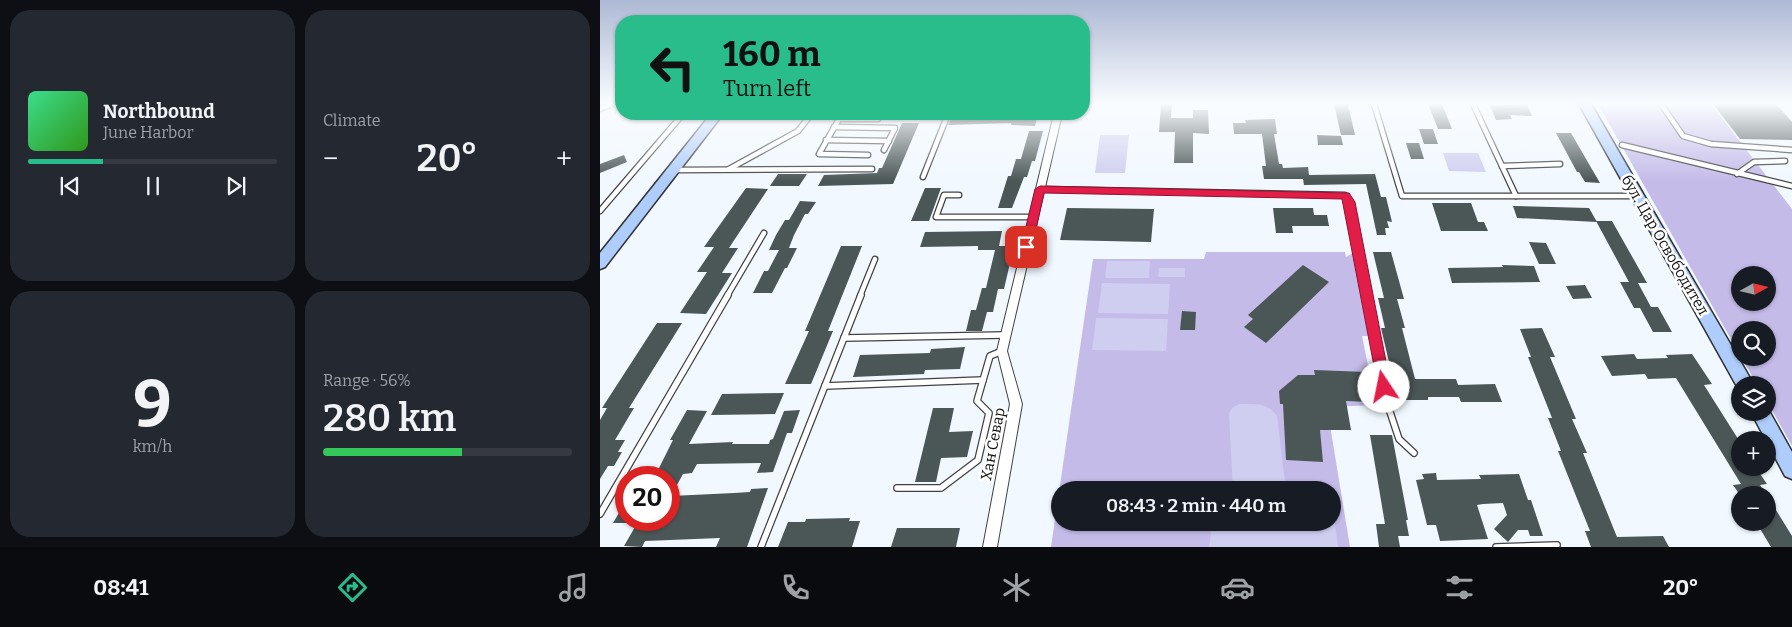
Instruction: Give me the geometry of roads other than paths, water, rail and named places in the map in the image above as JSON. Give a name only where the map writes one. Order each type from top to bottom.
[{"type":"main road","points":[[600,246],[694,130]]},
{"type":"main road","points":[[600,263],[705,130]]},
{"type":"main road","name":"бул. Цар Освободител","points":[[1600,130],[1740,376]]},
{"type":"main road","points":[[1765,421],[1792,470]]},
{"type":"street","name":"Хан Севар","points":[[990,547],[1016,404],[1002,350],[1054,130]]},
{"type":"lane","points":[[600,211],[670,130]]},
{"type":"lane","points":[[728,170],[799,130]]},
{"type":"lane","points":[[832,130],[819,154],[868,155]]},
{"type":"lane","points":[[884,150],[894,130]]},
{"type":"lane","points":[[923,177],[942,130]]},
{"type":"lane","points":[[1382,130],[1402,196],[1637,196]]},
{"type":"lane","points":[[1485,130],[1516,196]]},
{"type":"lane","points":[[1678,130],[1682,136],[1711,144],[1792,150]]},
{"type":"lane","points":[[826,140],[889,141]]},
{"type":"lane","points":[[1622,145],[1792,186]]},
{"type":"lane","points":[[1737,174],[1754,162],[1785,161]]},
{"type":"lane","points":[[1502,166],[1560,164]]},
{"type":"lane","points":[[673,170],[872,169]]},
{"type":"lane","points":[[1040,189],[1345,195],[1349,202],[1388,406],[1398,439],[1414,453]]},
{"type":"lane","points":[[959,195],[944,195],[936,217],[1034,217]]},
{"type":"lane","points":[[600,514],[764,233]]},
{"type":"lane","points":[[761,547],[875,259]]},
{"type":"lane","points":[[844,338],[1005,335]]},
{"type":"lane","points":[[897,488],[941,488],[978,460],[989,413],[977,401],[990,356],[1002,350]]},
{"type":"lane","points":[[825,386],[983,380]]},
{"type":"lane","points":[[1496,547],[1557,545]]}]
